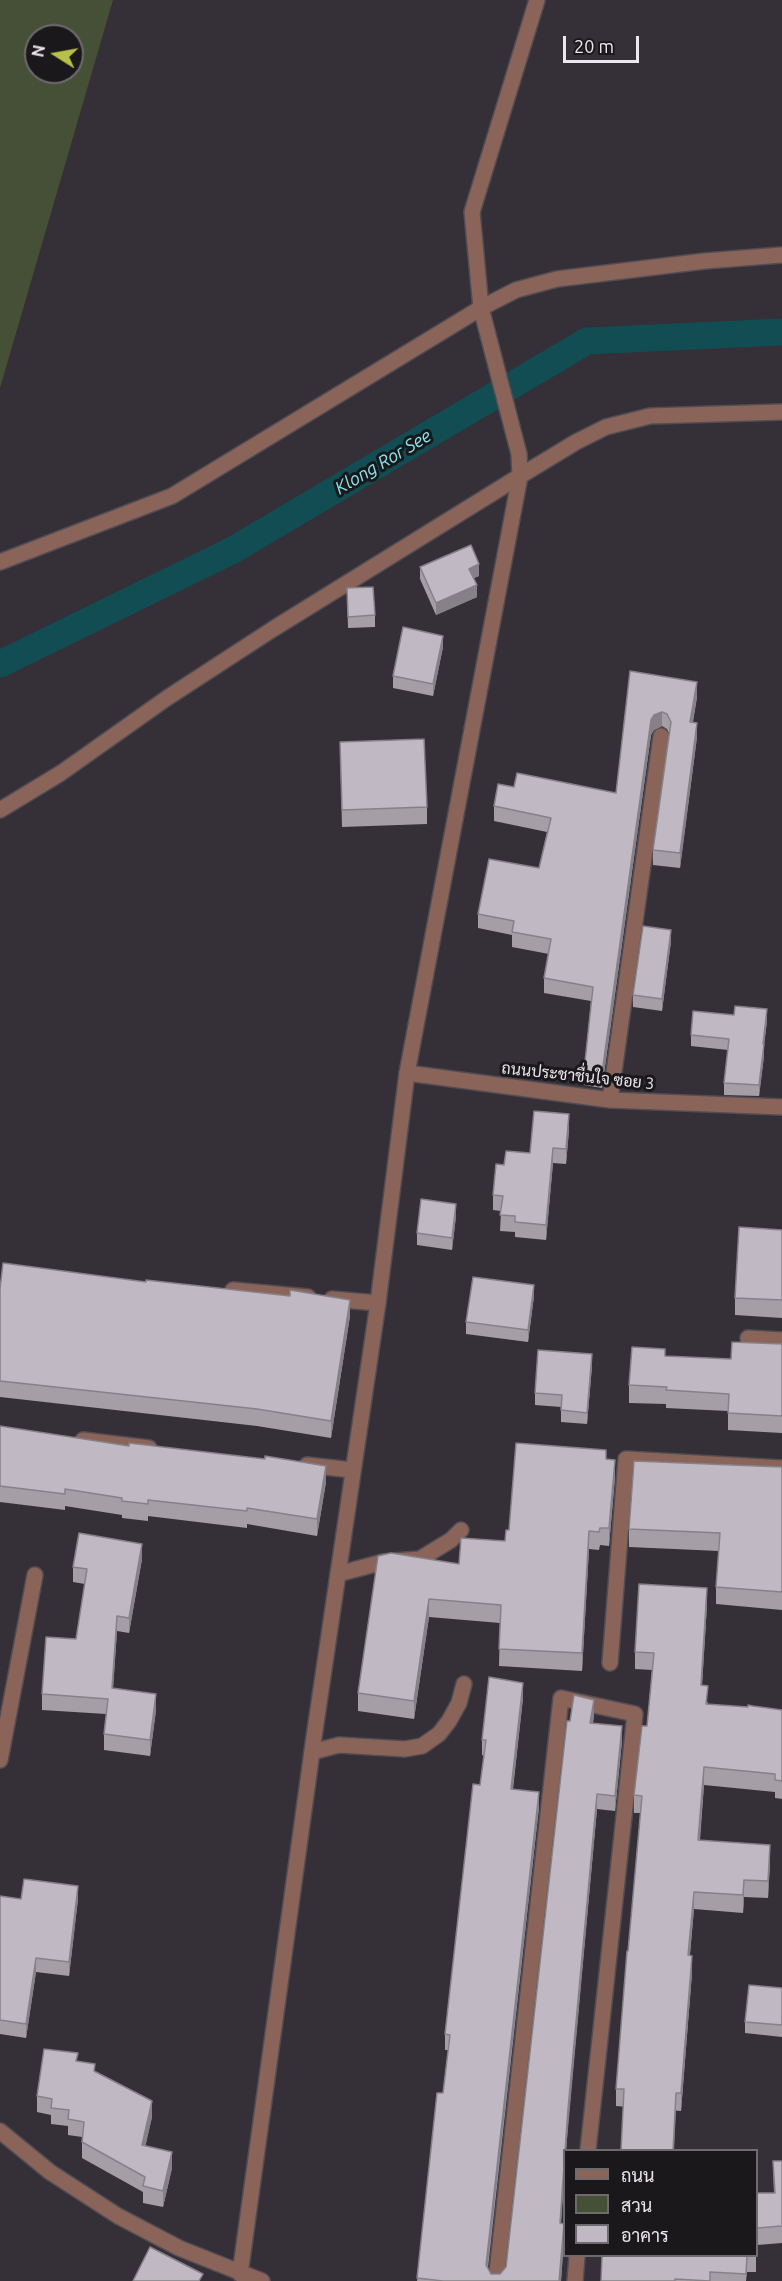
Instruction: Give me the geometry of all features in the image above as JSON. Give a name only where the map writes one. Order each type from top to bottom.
[{"type":"street","points":[[240,2274],[352,1470],[378,1303],[407,1073],[520,476],[519,454],[482,308],[472,212],[537,0]]},
{"type":"street","points":[[0,562],[172,496],[482,308],[516,290],[556,279],[705,261],[782,255]]},
{"type":"street","points":[[0,810],[61,773],[167,698],[273,628],[576,442],[606,427],[650,416],[782,412]]},
{"type":"street","points":[[610,1100],[661,736]]},
{"type":"street","name":"ถนนประชาชื่นใจ ซอย 3","points":[[407,1073],[610,1100],[782,1107]]},
{"type":"street","points":[[223,1289],[378,1303]]},
{"type":"street","points":[[748,1338],[782,1340]]},
{"type":"street","points":[[70,1439],[164,1449]]},
{"type":"street","points":[[610,1662],[626,1459],[782,1468]]},
{"type":"street","points":[[294,1464],[352,1470]]},
{"type":"street","points":[[338,1574],[383,1562],[420,1559],[446,1544],[461,1530]]},
{"type":"street","points":[[0,1760],[34,1575]]},
{"type":"street","points":[[312,1752],[339,1745],[405,1749],[422,1746],[439,1734],[449,1721],[459,1703],[464,1684]]},
{"type":"street","points":[[496,2281],[561,1698],[635,1714],[588,2149]]},
{"type":"street","points":[[0,2131],[50,2172],[118,2216],[179,2248],[262,2281]]},
{"type":"street","points":[[574,2281],[577,2257]]},
{"type":"green space","points":[[0,0],[113,0],[0,388]]},
{"type":"building","points":[[471,545],[479,564],[469,569],[477,585],[436,603],[420,567]]},
{"type":"building","points":[[373,587],[375,615],[348,617],[347,588]]},
{"type":"building","points":[[403,627],[443,636],[433,684],[393,676]]},
{"type":"building","points":[[630,671],[697,682],[690,722],[697,723],[680,853],[653,850],[671,722],[667,714],[662,712],[654,715],[651,720],[602,1073],[584,1071],[593,987],[544,978],[551,939],[512,932],[514,921],[478,914],[489,859],[539,868],[551,818],[494,806],[498,784],[514,787],[517,773],[616,793]]},
{"type":"building","points":[[424,739],[427,807],[342,810],[340,742]]},
{"type":"building","points":[[643,926],[671,930],[662,999],[633,995]]},
{"type":"building","points":[[735,1006],[767,1009],[759,1085],[724,1083],[729,1039],[691,1035],[693,1011],[734,1015]]},
{"type":"building","points":[[534,1111],[569,1114],[566,1149],[553,1148],[546,1225],[515,1222],[515,1216],[500,1215],[503,1196],[493,1195],[496,1164],[504,1165],[506,1151],[530,1153]]},
{"type":"building","points":[[421,1199],[456,1204],[452,1238],[417,1233]]},
{"type":"building","points":[[739,1227],[782,1230],[782,1300],[735,1298]]},
{"type":"building","points":[[3,1263],[146,1282],[146,1280],[290,1296],[290,1290],[350,1300],[331,1421],[257,1409],[0,1381],[0,1289]]},
{"type":"building","points":[[473,1277],[534,1285],[528,1330],[466,1322]]},
{"type":"building","points":[[732,1342],[782,1344],[782,1416],[728,1413],[729,1394],[629,1385],[632,1347],[665,1349],[665,1356],[731,1359]]},
{"type":"building","points":[[538,1350],[592,1354],[587,1413],[561,1410],[562,1395],[535,1393]]},
{"type":"building","points":[[0,1426],[129,1446],[129,1443],[265,1459],[265,1456],[326,1466],[317,1519],[247,1508],[247,1511],[148,1500],[148,1504],[122,1501],[122,1498],[65,1489],[65,1494],[0,1486]]},
{"type":"building","points":[[516,1443],[606,1450],[606,1459],[615,1460],[609,1528],[600,1528],[599,1532],[589,1531],[582,1653],[499,1649],[501,1605],[429,1599],[414,1701],[358,1693],[378,1556],[391,1553],[459,1564],[461,1538],[505,1541],[506,1530],[509,1530]]},
{"type":"building","points":[[634,1461],[782,1467],[782,1592],[716,1587],[720,1533],[629,1529]]},
{"type":"building","points":[[79,1533],[142,1544],[129,1618],[117,1616],[112,1688],[156,1694],[150,1740],[104,1734],[108,1699],[42,1694],[46,1637],[76,1639],[87,1569],[73,1567]]},
{"type":"building","points":[[639,1584],[707,1588],[701,1685],[708,1686],[706,1704],[748,1707],[748,1705],[782,1710],[782,1781],[775,1780],[775,1774],[704,1767],[698,1840],[770,1845],[768,1881],[744,1880],[743,1895],[694,1892],[688,1955],[692,1956],[681,2093],[676,2093],[673,2149],[621,2149],[624,2089],[616,2089],[642,1796],[634,1795],[642,1726],[647,1726],[654,1653],[635,1652]]},
{"type":"building","points":[[489,1677],[523,1683],[511,1789],[539,1792],[486,2265],[491,2274],[500,2274],[506,2267],[567,1721],[570,1721],[574,1695],[594,1700],[590,1723],[622,1726],[615,1796],[597,1794],[565,2149],[563,2149],[560,2223],[563,2224],[563,2235],[559,2281],[443,2281],[417,2278],[437,2093],[443,2093],[450,2035],[445,2034],[473,1784],[480,1785],[486,1740],[482,1740]]},
{"type":"building","points":[[24,1879],[78,1886],[69,1962],[36,1958],[26,2024],[0,2020],[0,1896],[21,1899]]},
{"type":"building","points":[[749,1985],[782,1988],[782,2025],[745,2022]]},
{"type":"building","points":[[44,2049],[78,2053],[76,2061],[95,2064],[94,2071],[152,2101],[142,2145],[172,2152],[163,2191],[143,2186],[145,2177],[82,2142],[84,2122],[68,2119],[69,2110],[51,2108],[52,2099],[37,2096]]},
{"type":"building","points":[[773,2161],[782,2161],[782,2226],[758,2228],[758,2193],[775,2193]]},
{"type":"building","points":[[150,2247],[203,2274],[199,2281],[133,2281]]},
{"type":"building","points":[[602,2257],[747,2257],[746,2274],[710,2272],[710,2281],[675,2279],[675,2281],[601,2281]]},
{"type":"waterway","name":"Klong Ror See","points":[[0,664],[233,550],[587,341],[782,332]]}]
